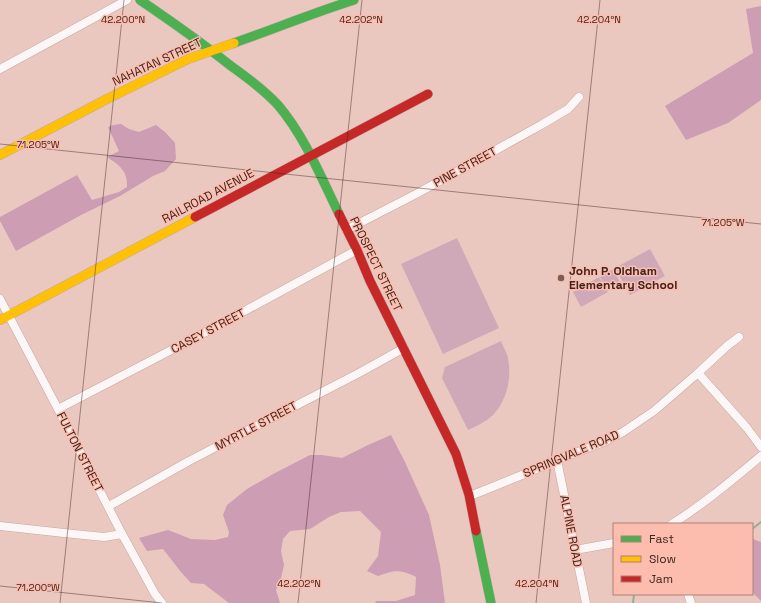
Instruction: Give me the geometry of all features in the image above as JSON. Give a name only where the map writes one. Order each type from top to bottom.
[{"type":"street","points":[[0,69],[128,0]]},
{"type":"street","name":"PROSPECT STREET","points":[[140,0],[211,50],[266,93],[298,132],[456,454],[469,495],[491,603]]},
{"type":"street","name":"NAHATAN STREET","points":[[0,155],[181,62],[322,10],[354,0]]},
{"type":"street","name":"RAILROAD AVENUE","points":[[4,317],[428,94]]},
{"type":"street","name":"PINE STREET","points":[[346,230],[418,193],[541,125],[568,109],[579,97]]},
{"type":"street","name":"CASEY STREET","points":[[58,409],[204,333],[357,250]]},
{"type":"street","name":"FULTON STREET","points":[[0,299],[4,317],[58,409],[122,534],[155,594],[162,603]]},
{"type":"street","name":"SPRINGVALE ROAD","points":[[469,495],[475,494],[604,442],[623,432],[654,411],[739,337]]},
{"type":"street","name":"MYRTLE STREET","points":[[109,506],[190,461],[404,348]]},
{"type":"street","points":[[698,373],[747,428],[761,447]]},
{"type":"street","points":[[674,523],[716,494],[761,456]]},
{"type":"street","name":"ALPINE ROAD","points":[[557,460],[586,603]]},
{"type":"street","points":[[0,526],[64,534],[104,537],[122,534]]},
{"type":"street","points":[[575,550],[613,543]]},
{"type":"shaded area","points":[[761,6],[761,100],[728,123],[686,140],[665,106],[753,53],[746,9]]},
{"type":"shaded area","points":[[121,124],[129,129],[139,132],[156,125],[175,143],[176,159],[165,171],[153,176],[120,196],[81,215],[16,251],[0,221],[0,217],[77,175],[92,200],[119,192],[127,187],[126,177],[122,169],[107,157],[119,151],[108,127]]},
{"type":"shaded area","points":[[457,238],[499,328],[443,354],[401,264]]},
{"type":"shaded area","points":[[650,249],[665,276],[630,295],[615,268]]},
{"type":"shaded area","points":[[613,269],[620,282],[607,289],[600,277]]},
{"type":"shaded area","points":[[599,277],[608,292],[581,307],[573,292]]},
{"type":"shaded area","points":[[501,341],[509,366],[509,381],[505,396],[492,416],[481,424],[468,430],[442,378],[445,367]]},
{"type":"shaded area","points":[[391,435],[429,515],[440,565],[445,603],[375,603],[376,601],[396,601],[415,595],[416,577],[397,571],[378,576],[367,571],[378,556],[381,532],[360,511],[341,512],[329,517],[310,529],[290,531],[283,539],[281,551],[284,565],[276,590],[280,603],[229,603],[204,584],[191,583],[163,549],[147,551],[139,538],[168,530],[191,539],[215,540],[228,537],[229,532],[223,515],[227,505],[247,489],[310,455],[342,458]]},
{"type":"shaded area","points":[[753,539],[761,542],[761,601],[753,593]]},
{"type":"waterway","points":[[753,528],[761,522]]},
{"type":"waterway","points":[[633,603],[634,595]]},
{"type":"traffic: fast","points":[[140,0],[250,80],[278,105],[288,117],[304,144],[339,214]]},
{"type":"traffic: fast","points":[[234,43],[354,0]]},
{"type":"traffic: fast","points":[[476,531],[491,603]]},
{"type":"traffic: slow","points":[[0,155],[107,99],[188,59],[234,43]]},
{"type":"traffic: slow","points":[[0,320],[195,217]]},
{"type":"traffic: jam","points":[[195,217],[428,94]]},
{"type":"traffic: jam","points":[[339,214],[357,250],[370,281],[456,454],[469,495],[476,531]]},
{"type":"place","name":"John P. Oldham Elementary School","points":[[561,278]]}]
